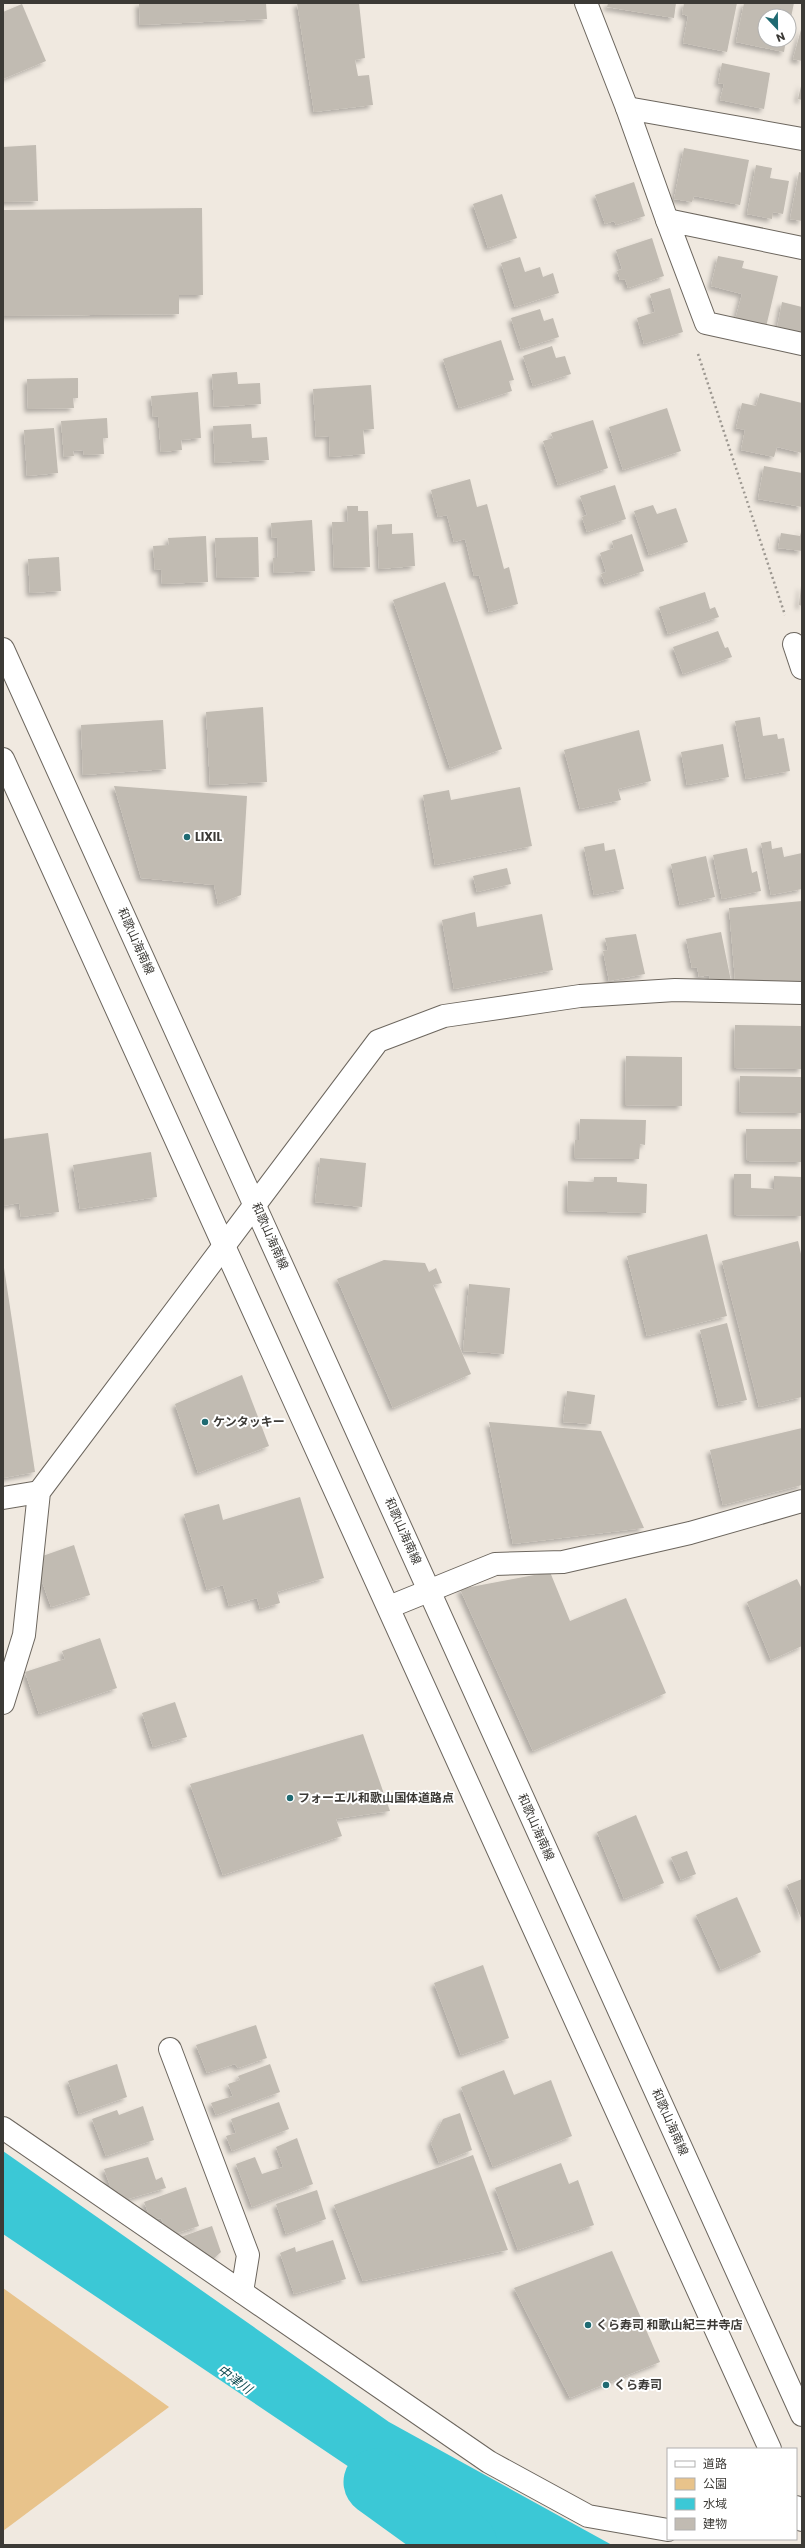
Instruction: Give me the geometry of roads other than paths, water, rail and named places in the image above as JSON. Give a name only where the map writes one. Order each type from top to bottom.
[{"type":"main road","points":[[586,3],[627,108],[706,323],[802,344]]},
{"type":"main road","points":[[627,108],[802,139]]},
{"type":"main road","points":[[667,220],[802,248]]},
{"type":"main road","points":[[794,644],[802,668]]},
{"type":"main road","name":"和歌山海南線","points":[[3,649],[256,1204],[802,2415]]},
{"type":"main road","points":[[3,759],[770,2448]]},
{"type":"main road","points":[[3,1703],[24,1635],[39,1492],[378,1041],[444,1016],[580,996],[675,990],[802,993]]},
{"type":"main road","points":[[3,1498],[39,1492]]},
{"type":"main road","points":[[388,1607],[495,1564],[563,1562],[690,1533],[802,1501]]},
{"type":"main road","points":[[170,2048],[248,2255],[242,2292]]},
{"type":"main road","points":[[3,2128],[489,2462],[588,2516],[667,2530]]},
{"type":"main road","points":[[797,2509],[802,2520]]},
{"type":"water","points":[[3,2151],[389,2422],[612,2545],[465,2545],[3,2234]]},
{"type":"waterway","name":"中津川","points":[[377,2482],[464,2545]]},
{"type":"place","name":"LIXIL","points":[[187,837]]},
{"type":"place","name":"ケンタッキー","points":[[205,1422]]},
{"type":"place","name":"フォーエル和歌山国体道路点","points":[[290,1798]]},
{"type":"place","name":"くら寿司 和歌山紀三井寺店","points":[[588,2325]]},
{"type":"place","name":"くら寿司","points":[[606,2385]]}]
